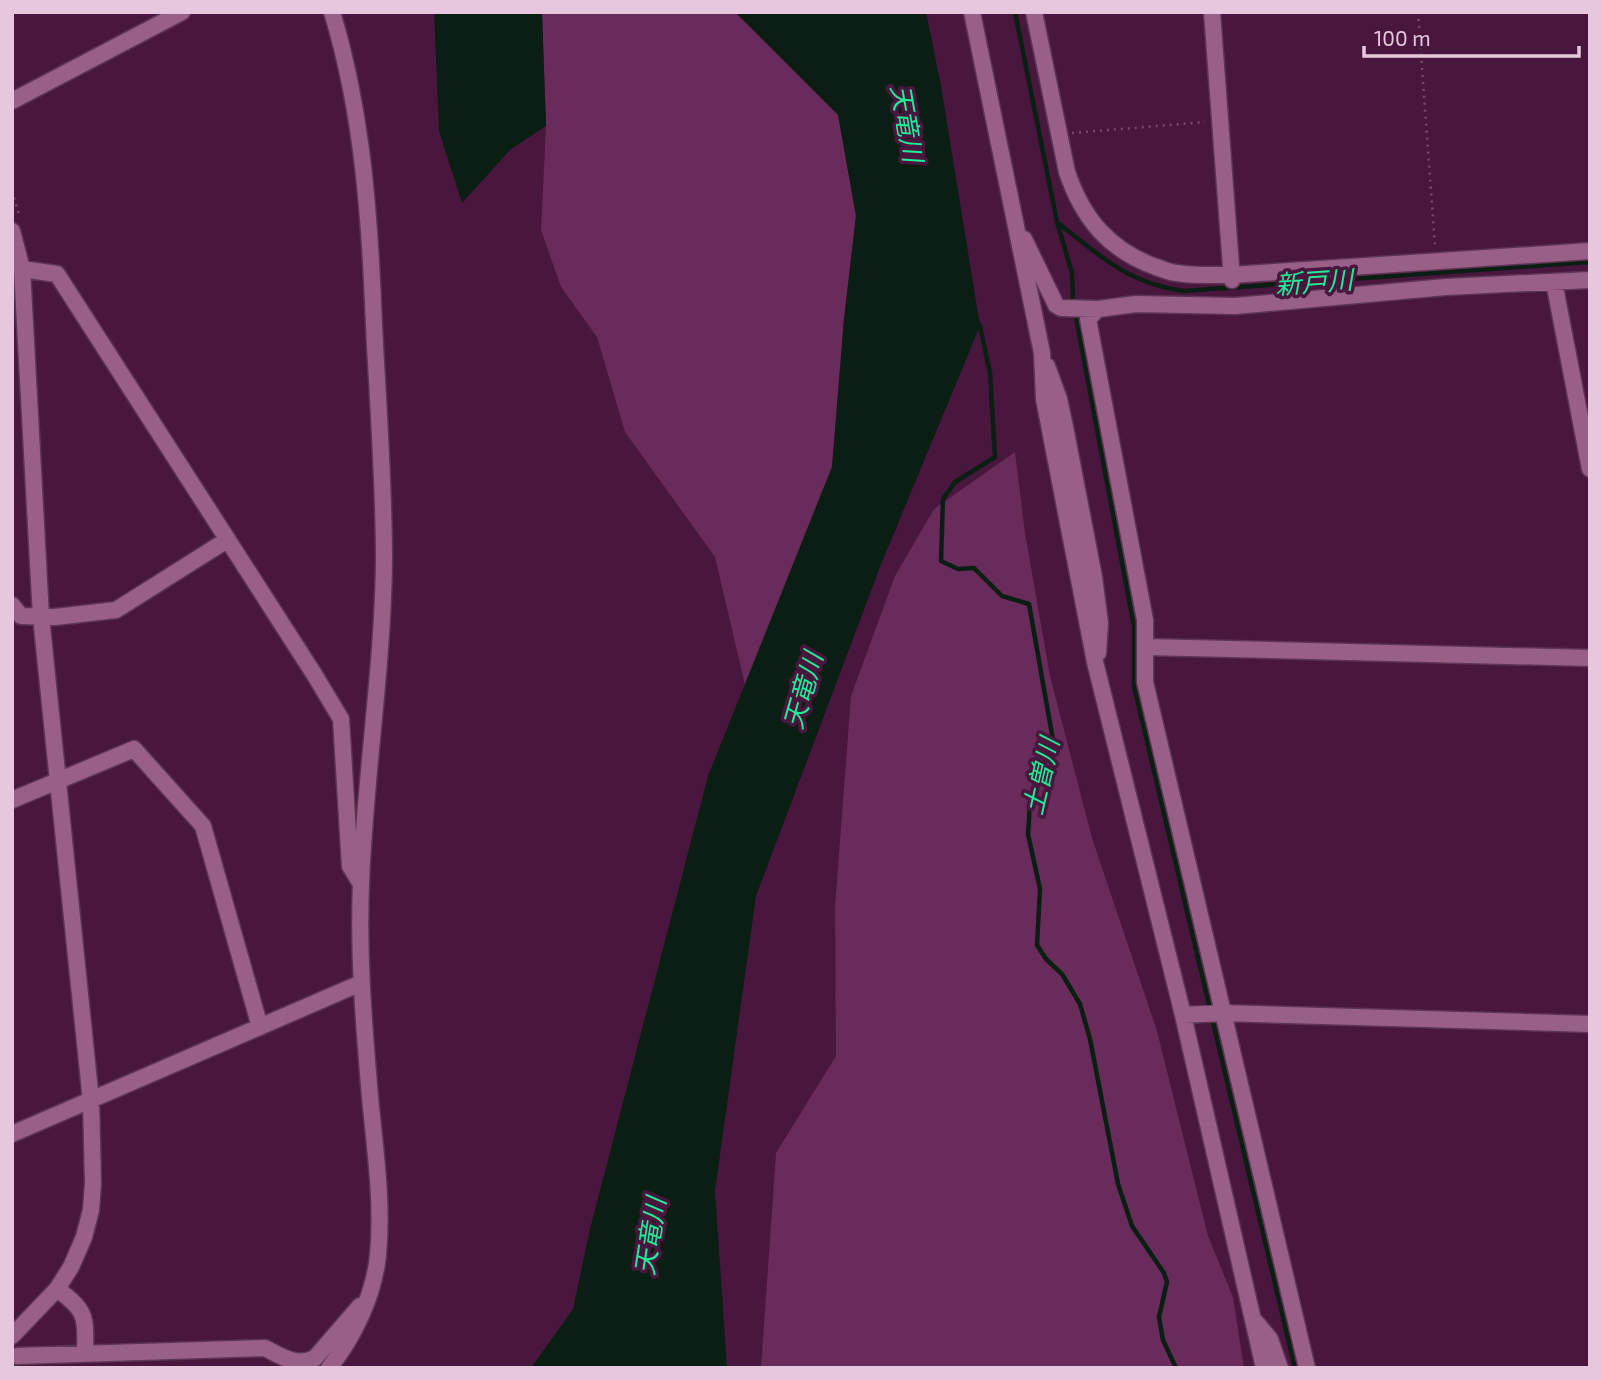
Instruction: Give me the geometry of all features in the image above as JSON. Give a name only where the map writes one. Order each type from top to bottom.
[{"type":"street","points":[[12,101],[182,12]]},
{"type":"street","points":[[329,1368],[354,1330],[374,1277],[378,1253],[377,1171],[361,984],[361,884],[384,561],[368,205],[345,59],[332,12]]},
{"type":"street","points":[[972,12],[1042,353],[1046,415],[1097,670],[1183,1015],[1265,1368]]},
{"type":"street","points":[[1034,12],[1072,187],[1101,234],[1144,262],[1175,273],[1232,278],[1590,251]]},
{"type":"street","points":[[1212,12],[1232,278]]},
{"type":"street","points":[[12,231],[22,269],[41,617],[91,1101],[93,1183],[91,1210],[84,1237],[71,1266],[57,1289],[15,1329]]},
{"type":"street","points":[[1018,235],[1026,241],[1056,305],[1064,308],[1136,304],[1235,306],[1446,287],[1590,280]]},
{"type":"street","points":[[22,269],[57,274],[341,719],[350,866],[361,884]]},
{"type":"street","points":[[1554,282],[1590,469]]},
{"type":"street","points":[[1090,308],[1088,319],[1145,620],[1145,682],[1215,1013],[1307,1368]]},
{"type":"street","points":[[1042,353],[1059,399],[1094,578],[1100,623],[1097,670]]},
{"type":"street","points":[[1046,415],[1065,427]]},
{"type":"street","points":[[12,606],[21,616],[41,617],[116,610],[227,540]]},
{"type":"street","points":[[1146,647],[1590,658]]},
{"type":"street","points":[[12,800],[134,749],[202,826],[260,1027]]},
{"type":"street","points":[[12,1134],[361,984]]},
{"type":"street","points":[[1183,1015],[1215,1013],[1590,1024]]},
{"type":"street","points":[[57,1289],[82,1310],[86,1321],[85,1352]]},
{"type":"street","points":[[16,1356],[265,1348],[295,1363],[307,1362],[315,1358],[367,1298]]},
{"type":"street","points":[[1253,1319],[1270,1339],[1280,1368]]},
{"type":"path","points":[[1418,12],[1436,262]]},
{"type":"path","points":[[1059,131],[1081,134],[1220,121]]},
{"type":"shaded area","points":[[542,12],[735,12],[838,114],[856,216],[844,319],[832,467],[745,685],[715,557],[625,432],[597,337],[561,287],[541,230],[546,126]]},
{"type":"shaded area","points":[[1015,452],[1025,533],[1050,676],[1092,838],[1157,1031],[1208,1236],[1233,1297],[1244,1368],[761,1368],[776,1153],[836,1056],[835,907],[851,696],[895,576],[934,509]]},
{"type":"water","points":[[434,12],[542,12],[546,126],[511,149],[462,203],[439,131]]},
{"type":"water","name":"天竜川","points":[[735,12],[926,12],[941,86],[980,326],[882,562],[756,896],[715,1191],[727,1368],[531,1368],[573,1309],[590,1229],[708,776],[832,467],[844,319],[856,216],[838,115]]},
{"type":"waterway","points":[[1015,12],[1057,222],[1072,273],[1073,301],[1134,626],[1134,686],[1210,1009]]},
{"type":"waterway","name":"新戸川","points":[[1058,223],[1116,267],[1147,282],[1184,291],[1590,262]]},
{"type":"waterway","name":"土曽川","points":[[977,321],[990,373],[995,457],[955,482],[943,499],[941,561],[958,569],[974,568],[1002,596],[1029,604],[1053,740],[1030,803],[1028,834],[1040,889],[1037,945],[1046,959],[1062,974],[1080,1004],[1090,1039],[1118,1184],[1132,1226],[1164,1273],[1167,1282],[1159,1317],[1163,1340],[1176,1368]]},
{"type":"waterway","points":[[1212,1018],[1295,1368]]}]
